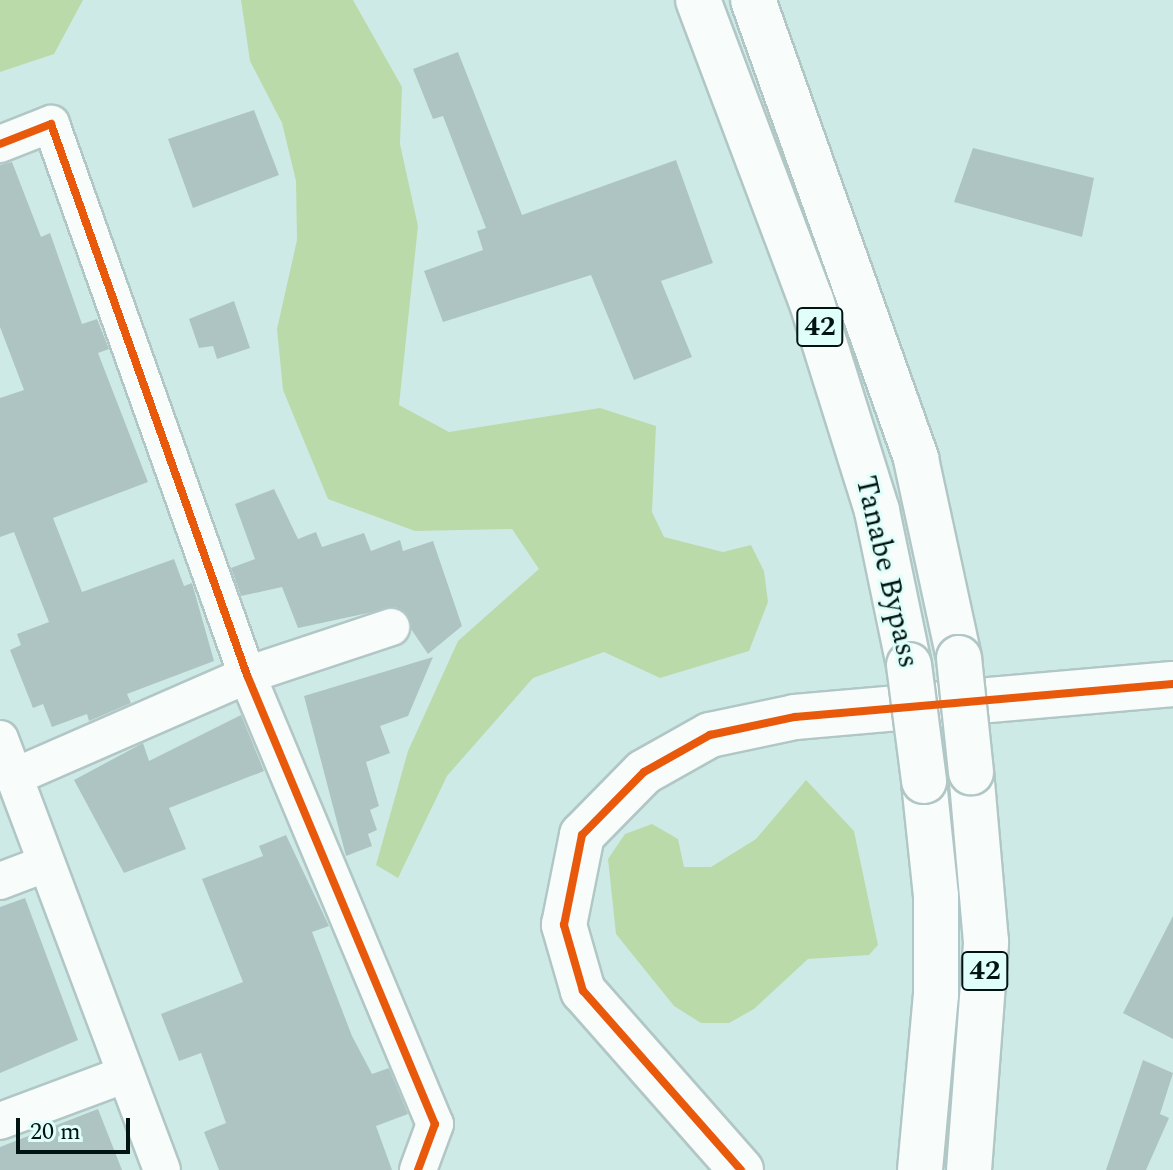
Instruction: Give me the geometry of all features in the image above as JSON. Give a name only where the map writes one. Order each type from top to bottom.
[{"type":"main road","name":"Tanabe Bypass","points":[[698,0],[816,315],[877,511],[909,665],[924,781],[936,981],[920,1170]]},
{"type":"main road","name":"Tanabe Bypass","points":[[753,0],[916,459],[959,658],[986,942],[969,1170]]},
{"type":"main road","points":[[741,1170],[583,991],[564,925],[582,835],[644,772],[710,735],[795,717],[1173,684]]},
{"type":"street","points":[[0,144],[51,124],[247,675],[435,1124],[418,1170]]},
{"type":"street","points":[[16,776],[247,675],[391,627]]},
{"type":"street","points":[[0,739],[16,776],[42,865],[162,1170]]},
{"type":"street","points":[[0,881],[42,865]]},
{"type":"street","points":[[0,1121],[124,1075]]},
{"type":"green space","points":[[0,0],[83,0],[54,54],[0,72]]},
{"type":"green space","points":[[241,0],[353,0],[402,87],[400,144],[418,226],[399,405],[449,432],[600,408],[656,426],[652,512],[664,537],[723,552],[751,545],[764,571],[768,602],[749,651],[660,678],[604,652],[533,678],[447,776],[398,878],[376,865],[408,751],[458,641],[539,569],[512,529],[415,531],[328,499],[283,390],[277,329],[297,240],[296,181],[282,123],[250,61]]},
{"type":"green space","points":[[806,780],[854,831],[878,945],[869,955],[808,959],[754,1009],[729,1023],[701,1023],[674,1006],[616,934],[608,859],[625,834],[652,824],[678,839],[684,867],[711,867],[756,839]]},
{"type":"building","points":[[458,52],[522,215],[676,160],[713,263],[661,281],[692,357],[634,380],[591,275],[443,322],[424,271],[483,250],[477,231],[486,228],[443,116],[433,119],[413,69]]},
{"type":"building","points":[[254,110],[279,175],[193,208],[168,139]]},
{"type":"building","points":[[973,148],[1094,178],[1082,237],[954,202]]},
{"type":"building","points":[[12,162],[41,237],[50,233],[82,324],[97,319],[109,349],[98,353],[148,482],[53,518],[82,592],[174,559],[184,586],[192,583],[214,661],[127,694],[131,703],[89,721],[87,714],[52,727],[43,704],[33,708],[10,650],[21,645],[17,634],[49,622],[14,532],[0,537],[0,398],[24,390],[0,327],[0,165]]},
{"type":"building","points":[[234,301],[250,348],[217,359],[213,346],[199,348],[189,319]]},
{"type":"building","points":[[274,489],[298,539],[316,532],[322,547],[364,533],[371,551],[400,540],[403,551],[433,541],[462,626],[428,654],[396,607],[298,628],[282,587],[241,596],[231,568],[255,559],[235,504]]},
{"type":"building","points":[[433,657],[408,716],[380,726],[390,753],[366,762],[379,806],[370,810],[377,830],[368,834],[372,846],[346,856],[304,696]]},
{"type":"building","points":[[241,715],[264,771],[169,808],[186,849],[124,873],[74,780],[143,743],[149,761]]},
{"type":"building","points":[[286,835],[329,926],[312,932],[352,1036],[372,1074],[389,1068],[408,1114],[376,1126],[392,1170],[219,1170],[204,1132],[226,1123],[201,1053],[179,1061],[161,1014],[243,982],[202,879],[263,856],[259,846]]},
{"type":"building","points":[[25,898],[78,1040],[0,1073],[0,907]]},
{"type":"building","points":[[1173,916],[1173,1039],[1123,1013]]},
{"type":"building","points":[[1143,1060],[1173,1073],[1160,1114],[1169,1118],[1146,1170],[1106,1170]]},
{"type":"building","points":[[98,1109],[122,1170],[0,1170],[0,1147]]},
{"type":"cycle path","points":[[0,144],[51,124],[247,675],[435,1124],[418,1170]]},
{"type":"cycle path","points":[[741,1170],[583,991],[564,925],[582,835],[644,772],[710,735],[795,717],[1173,684]]}]
